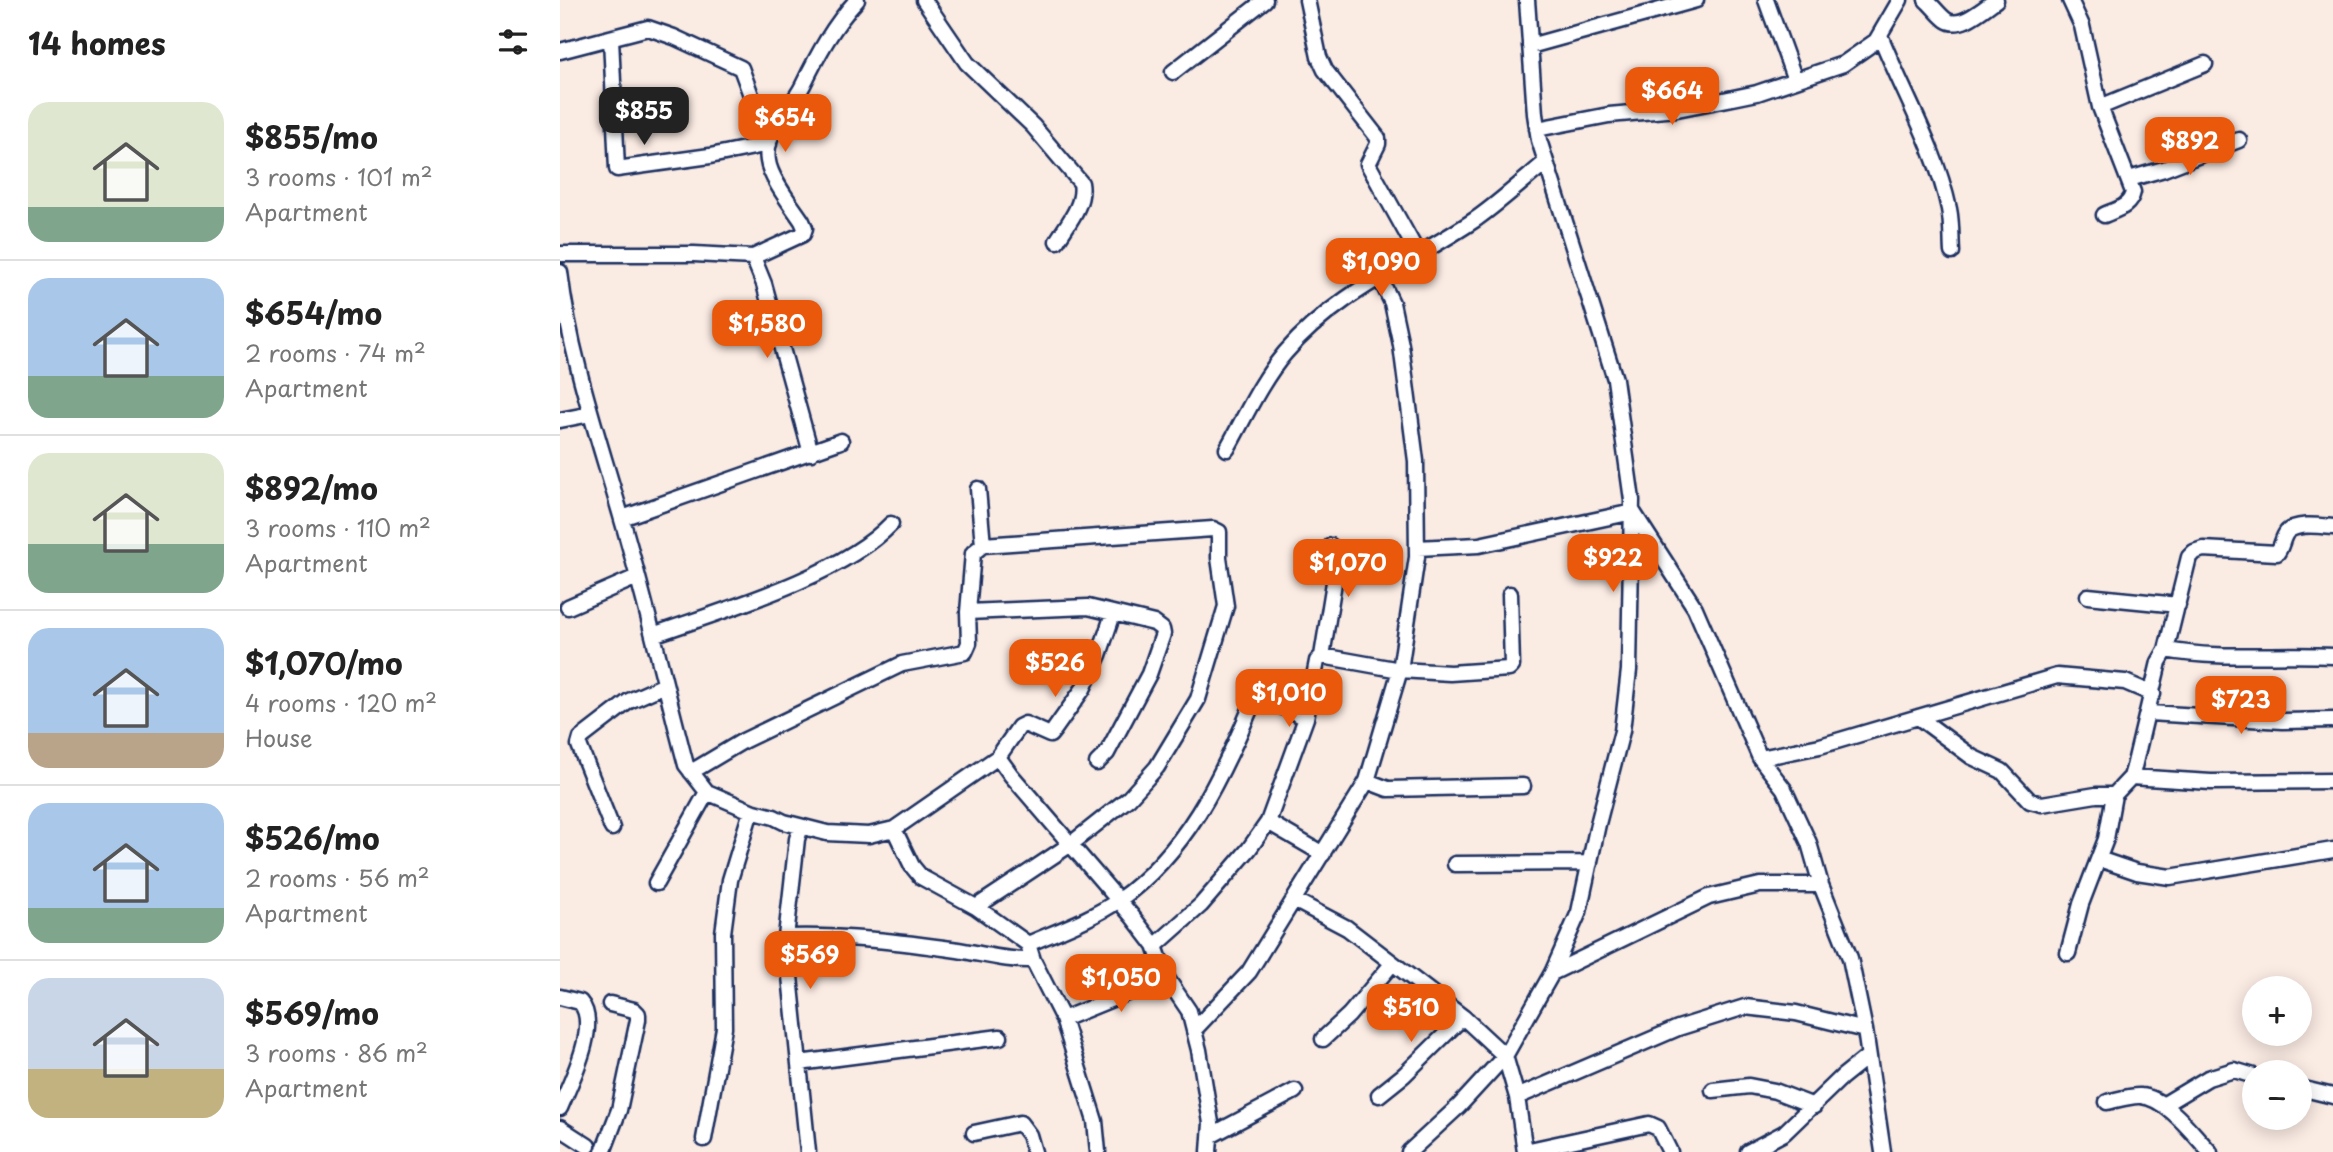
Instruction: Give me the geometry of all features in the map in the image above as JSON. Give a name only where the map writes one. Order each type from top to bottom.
[{"type":"street","points":[[560,254],[753,257],[803,234],[805,228],[768,164],[769,144],[774,128],[802,87],[834,27],[857,0]]},
{"type":"street","points":[[924,0],[967,63],[1033,126],[1081,183],[1081,202],[1057,240]]},
{"type":"street","points":[[1173,72],[1265,0]]},
{"type":"street","points":[[1307,0],[1318,57],[1325,70],[1378,138],[1378,144],[1368,164],[1418,254]]},
{"type":"street","points":[[1409,1152],[1459,1105],[1505,1056],[1552,973],[1579,912],[1622,731],[1629,670],[1633,512],[1622,416],[1615,379],[1537,129],[1527,0]]},
{"type":"street","points":[[1530,46],[1696,0]]},
{"type":"street","points":[[1766,0],[1795,80]]},
{"type":"street","points":[[1537,129],[1609,115],[1677,109],[1756,93],[1843,64],[1869,47],[1880,35],[1900,0]]},
{"type":"street","points":[[1926,0],[1947,20],[1954,23],[1962,22],[1996,0]]},
{"type":"street","points":[[2070,0],[2082,26],[2100,107],[2133,192],[2127,205],[2104,215]]},
{"type":"street","points":[[560,51],[648,28],[674,37],[741,68],[769,144]]},
{"type":"street","points":[[1880,35],[1934,157],[1950,213],[1952,252]]},
{"type":"street","points":[[611,38],[617,169],[710,156],[769,144]]},
{"type":"street","points":[[2100,107],[2205,64]]},
{"type":"street","points":[[2129,179],[2164,169],[2239,140]]},
{"type":"street","points":[[1227,449],[1270,373],[1285,353],[1336,307],[1476,219],[1546,162]]},
{"type":"street","points":[[753,257],[764,284],[811,453]]},
{"type":"street","points":[[560,272],[565,312],[591,414],[638,577],[686,765],[707,792],[751,811],[801,827],[848,835],[869,835],[894,829],[998,757],[1019,727],[1025,724],[1050,734],[1083,689],[1099,655],[1113,614]]},
{"type":"street","points":[[1195,1029],[1249,972],[1367,781],[1401,670],[1417,548],[1416,461],[1401,345],[1392,303],[1380,278]]},
{"type":"street","points":[[560,420],[591,414]]},
{"type":"street","points":[[622,518],[841,442]]},
{"type":"street","points":[[978,489],[984,545]]},
{"type":"street","points":[[1417,548],[1479,545],[1633,512]]},
{"type":"street","points":[[1633,512],[1695,608],[1760,758],[1784,789],[1809,843],[1821,886],[1850,958],[1865,1030],[1883,1152]]},
{"type":"street","points":[[653,635],[764,596],[836,563],[891,524]]},
{"type":"street","points":[[2068,953],[2081,904],[2106,839],[2114,795],[2131,777],[2149,712],[2159,662],[2166,650],[2189,557],[2203,549],[2277,553],[2285,534],[2293,528],[2333,527]]},
{"type":"street","points":[[691,772],[743,741],[902,664],[961,655],[969,643],[968,612],[973,553],[984,545],[1213,529],[1219,532],[1219,558],[1226,606],[1198,699],[1157,767],[1129,798],[1071,844],[976,907]]},
{"type":"street","points":[[1154,946],[1201,905],[1249,849],[1268,822],[1306,718],[1317,661],[1322,656],[1336,564],[1331,546]]},
{"type":"street","points":[[568,607],[638,577]]},
{"type":"street","points":[[1322,656],[1401,670],[1450,673],[1509,669],[1512,666],[1510,594]]},
{"type":"street","points":[[2088,596],[2178,605]]},
{"type":"street","points":[[968,612],[1088,607],[1154,623],[1161,629],[1163,634],[1149,674],[1107,753],[1097,763]]},
{"type":"street","points":[[2166,650],[2192,655],[2333,656]]},
{"type":"street","points":[[1760,758],[1820,746],[2057,676],[2125,682],[2153,694]]},
{"type":"street","points":[[612,828],[579,745],[581,738],[629,701],[665,685]]},
{"type":"street","points":[[1028,944],[1083,920],[1118,900],[1152,873],[1187,833],[1219,778],[1251,708],[1257,702],[1266,700],[1306,718]]},
{"type":"street","points":[[2149,712],[2284,721],[2333,720]]},
{"type":"street","points":[[1918,717],[1972,757],[2002,771],[2031,801],[2042,804],[2096,794],[2114,795]]},
{"type":"street","points":[[998,757],[1154,946],[1166,977],[1189,1011],[1195,1029],[1212,1135],[1209,1152]]},
{"type":"street","points":[[2131,777],[2211,782],[2333,781]]},
{"type":"street","points":[[1367,781],[1388,789],[1523,786]]},
{"type":"street","points":[[656,883],[707,792]]},
{"type":"street","points":[[704,1139],[724,1028],[723,933],[730,880],[751,811]]},
{"type":"street","points":[[1268,822],[1323,854]]},
{"type":"street","points":[[801,827],[797,839],[786,937],[808,1152]]},
{"type":"street","points":[[894,829],[912,866],[921,877],[976,907],[1028,944],[1033,960],[1063,1019],[1095,1121],[1098,1152]]},
{"type":"street","points":[[2099,859],[2137,872],[2169,877],[2333,850]]},
{"type":"street","points":[[1455,864],[1590,863]]},
{"type":"street","points":[[1552,973],[1709,897],[1760,885],[1821,886]]},
{"type":"street","points":[[1294,900],[1347,928],[1462,1017],[1505,1056],[1517,1097],[1525,1152],[1649,1124],[1658,1128],[1670,1152]]},
{"type":"street","points":[[786,937],[828,936],[958,950],[1009,961],[1033,960]]},
{"type":"street","points":[[1323,1039],[1349,1015],[1392,964]]},
{"type":"street","points":[[1063,1019],[1166,977]]},
{"type":"street","points":[[560,997],[580,1002],[588,1014],[585,1044],[560,1108]]},
{"type":"street","points":[[560,1128],[592,1150],[619,1110],[638,1014],[634,1010],[610,1004]]},
{"type":"street","points":[[1517,1097],[1678,1028],[1745,1007],[1796,1013],[1865,1030]]},
{"type":"street","points":[[1379,1094],[1404,1075],[1462,1017]]},
{"type":"street","points":[[799,1063],[1000,1037]]},
{"type":"street","points":[[1748,1152],[1784,1133],[1842,1077],[1867,1057]]},
{"type":"street","points":[[2163,1105],[2208,1078],[2234,1070],[2242,1072]]},
{"type":"street","points":[[1713,1090],[1749,1086],[1775,1091],[1814,1106]]},
{"type":"street","points":[[1212,1135],[1295,1091]]},
{"type":"street","points":[[2312,1091],[2333,1096]]},
{"type":"street","points":[[2107,1102],[2141,1096],[2163,1105],[2181,1120],[2210,1152]]},
{"type":"street","points":[[974,1133],[1020,1124],[1029,1135],[1034,1152]]}]
